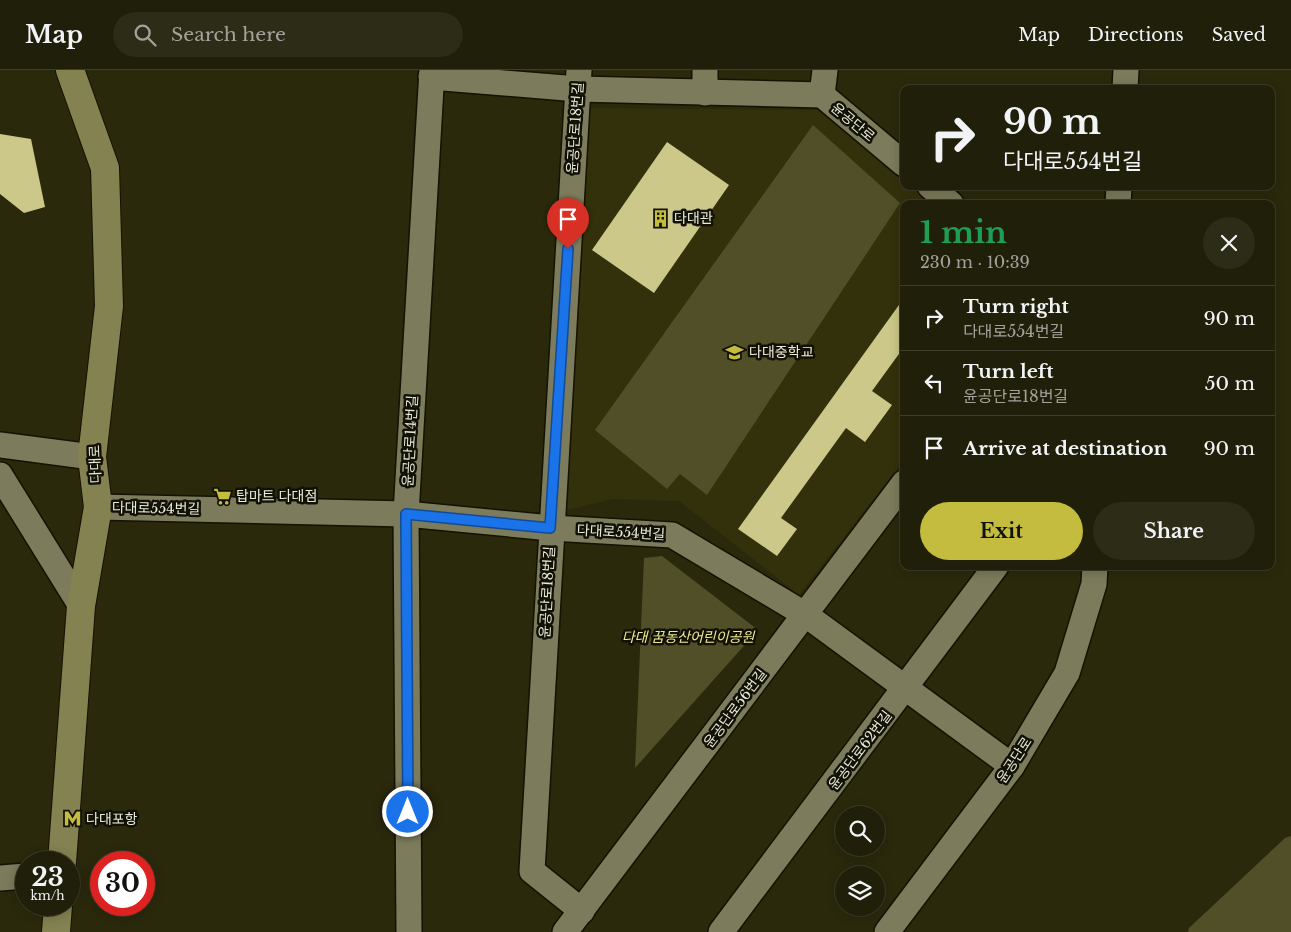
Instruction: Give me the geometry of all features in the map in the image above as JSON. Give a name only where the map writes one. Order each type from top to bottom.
[{"type":"main road","name":"다대로","points":[[63,851],[81,606],[98,507],[92,458],[109,306],[104,168],[70,70]]},
{"type":"main road","points":[[56,932],[57,916]]},
{"type":"street","name":"윤공단로","points":[[824,70],[822,95],[900,161]]},
{"type":"street","points":[[1125,85],[1126,70]]},
{"type":"street","points":[[432,73],[578,80],[705,81],[822,95]]},
{"type":"street","name":"윤공단로14번길","points":[[409,932],[406,514],[432,73]]},
{"type":"street","name":"윤공단로18번길","points":[[578,80],[550,528],[532,872],[582,911]]},
{"type":"street","points":[[935,190],[946,200]]},
{"type":"street","points":[[0,444],[92,458]]},
{"type":"street","points":[[0,475],[81,606]]},
{"type":"street","name":"윤공단로56번길","points":[[565,932],[900,488]]},
{"type":"street","name":"다대로554번길","points":[[98,507],[406,514],[550,528],[672,535],[806,615],[1012,766]]},
{"type":"street","name":"윤공단로62번길","points":[[721,932],[906,689],[993,570]]},
{"type":"street","name":"윤공단로","points":[[887,932],[1012,766],[1067,672],[1094,584],[1095,570]]},
{"type":"street","points":[[0,878],[15,877]]},
{"type":"shaded area","name":"다대중학교","points":[[585,108],[826,110],[900,175],[900,190],[917,190],[929,200],[900,200],[900,465],[799,595],[679,501],[613,499],[559,512]]},
{"type":"green space","points":[[813,125],[900,203],[707,495],[680,474],[667,489],[595,430]]},
{"type":"green space","name":"다대 꿈동산어린이공원","points":[[662,556],[758,630],[635,768],[644,558]]},
{"type":"green space","points":[[1291,836],[1291,932],[1188,932],[1189,928],[1285,838]]},
{"type":"building","points":[[0,134],[31,139],[45,207],[24,213],[0,194]]},
{"type":"building","name":"다대관","points":[[667,142],[729,185],[654,293],[592,250]]},
{"type":"building","points":[[900,304],[900,352],[872,391],[892,405],[865,442],[846,428],[781,518],[797,529],[777,556],[738,529]]},
{"type":"place","name":"다대관","points":[[660,218]]},
{"type":"place","name":"다대중학교","points":[[735,352]]},
{"type":"place","name":"탑마트 다대점","points":[[222,496]]},
{"type":"place","name":"다대포항","points":[[72,819]]},
{"type":"route","points":[[408,812],[406,514],[550,528],[568,249]]}]
